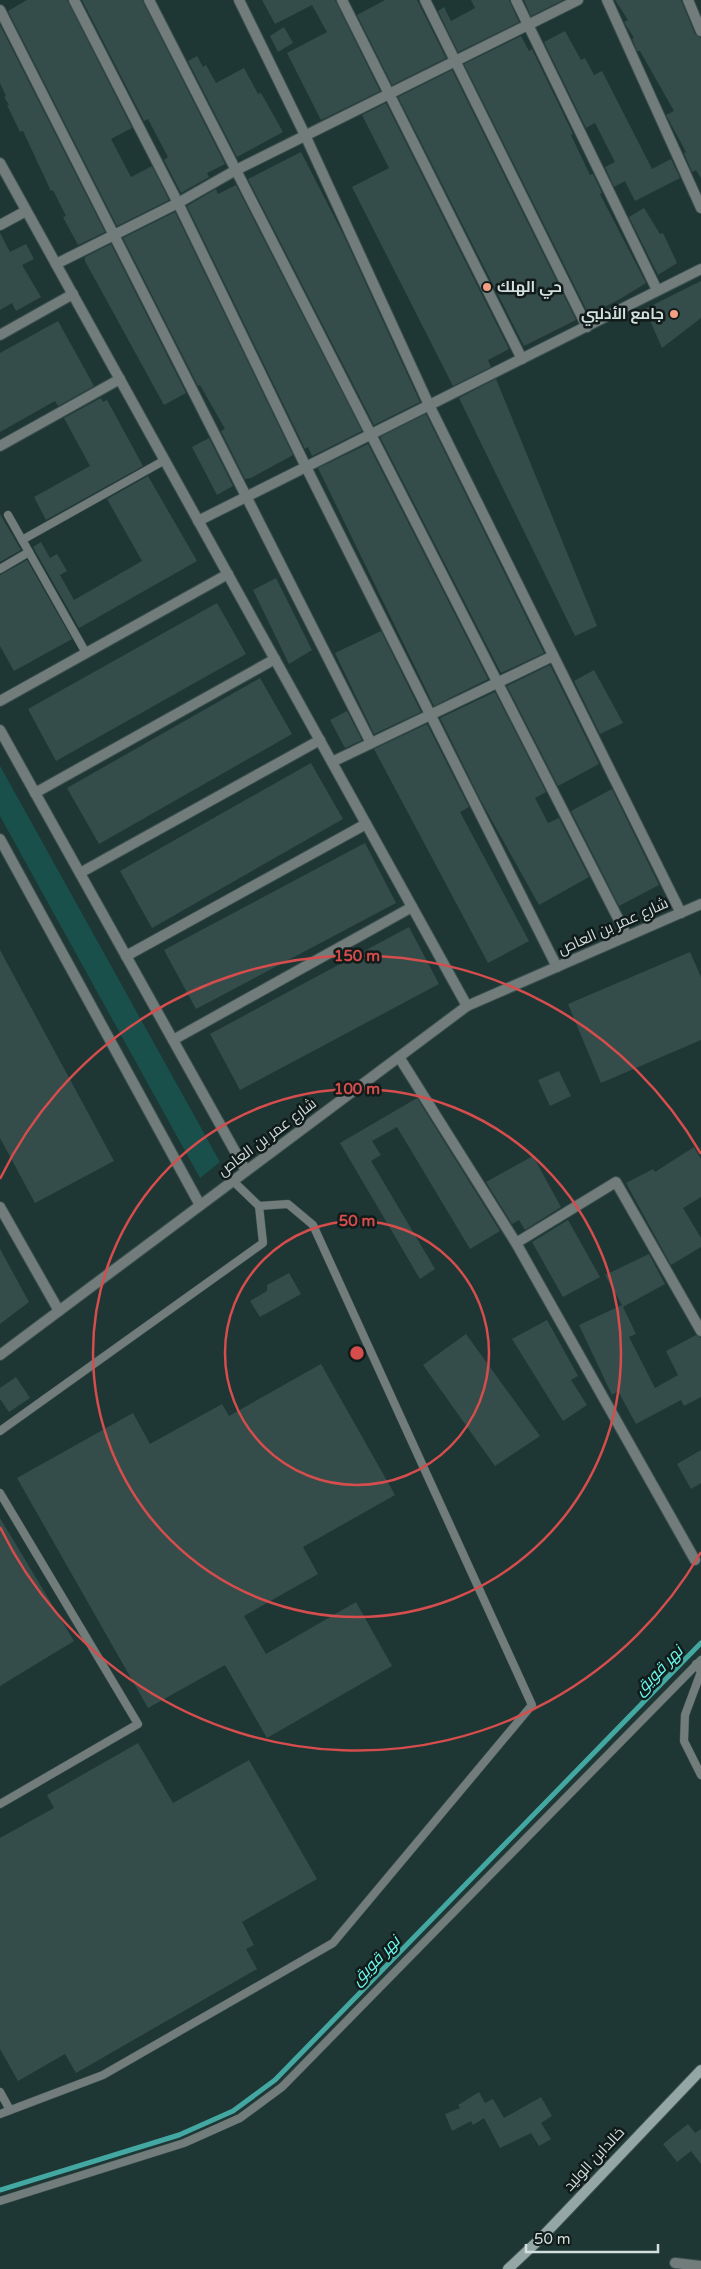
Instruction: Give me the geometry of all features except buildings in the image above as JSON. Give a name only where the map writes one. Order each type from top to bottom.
[{"type":"main road","name":"خالدابن الوليد","points":[[508,2269],[542,2237],[701,2070]]},
{"type":"street","points":[[74,0],[178,203],[306,467],[557,967]]},
{"type":"street","points":[[149,0],[627,936]]},
{"type":"street","points":[[238,0],[305,135],[429,406],[681,913]]},
{"type":"street","points":[[342,0],[522,358]]},
{"type":"street","points":[[425,0],[587,327]]},
{"type":"street","points":[[516,0],[657,290]]},
{"type":"street","points":[[56,264],[178,203],[236,170],[305,135],[578,0]]},
{"type":"street","points":[[607,0],[701,208]]},
{"type":"street","points":[[688,0],[701,31]]},
{"type":"street","points":[[0,10],[371,743]]},
{"type":"street","points":[[0,163],[467,1006]]},
{"type":"street","points":[[0,225],[26,211]]},
{"type":"street","points":[[198,521],[701,269]]},
{"type":"street","points":[[0,335],[73,294]]},
{"type":"street","points":[[0,446],[120,379]]},
{"type":"street","points":[[0,701],[228,574]]},
{"type":"street","points":[[332,762],[554,656]]},
{"type":"street","points":[[35,793],[275,659]]},
{"type":"street","points":[[0,730],[246,1171]]},
{"type":"street","points":[[80,873],[320,740]]},
{"type":"street","points":[[126,956],[366,824]]},
{"type":"street","points":[[0,839],[200,1205]]},
{"type":"street","name":"شارع عمر بن العاص","points":[[0,1355],[467,1006],[701,904]]},
{"type":"street","points":[[173,1040],[412,907]]},
{"type":"street","points":[[399,1057],[516,1243],[695,1560]]},
{"type":"street","points":[[516,1243],[616,1182],[701,1331]]},
{"type":"street","points":[[0,1207],[59,1311]]},
{"type":"street","points":[[675,2263],[701,2266]]},
{"type":"lane","points":[[22,540],[164,460]]},
{"type":"lane","points":[[8,515],[86,653]]},
{"type":"lane","points":[[0,569],[29,552]]},
{"type":"lane","points":[[0,1431],[263,1243],[259,1206],[233,1181]]},
{"type":"lane","points":[[0,2114],[103,2075],[333,1943],[532,1705],[313,1225],[288,1204],[259,1206]]},
{"type":"lane","points":[[0,1493],[138,1724],[0,1804]]},
{"type":"lane","points":[[699,1662],[701,1672],[685,1715],[684,1741],[701,1775]]},
{"type":"lane","points":[[0,2201],[184,2143],[240,2118],[282,2087],[699,1662]]},
{"type":"lane","points":[[0,2092],[10,2110]]},
{"type":"shaded area","points":[[0,766],[220,1162],[200,1178],[0,816]]},
{"type":"waterway","name":"نهر قويق","points":[[0,2190],[179,2135],[233,2111],[275,2080],[701,1643]]},
{"type":"place","name":"حي الهلك","points":[[487,287]]},
{"type":"place","name":"جامع الأدلبي","points":[[674,314]]}]
